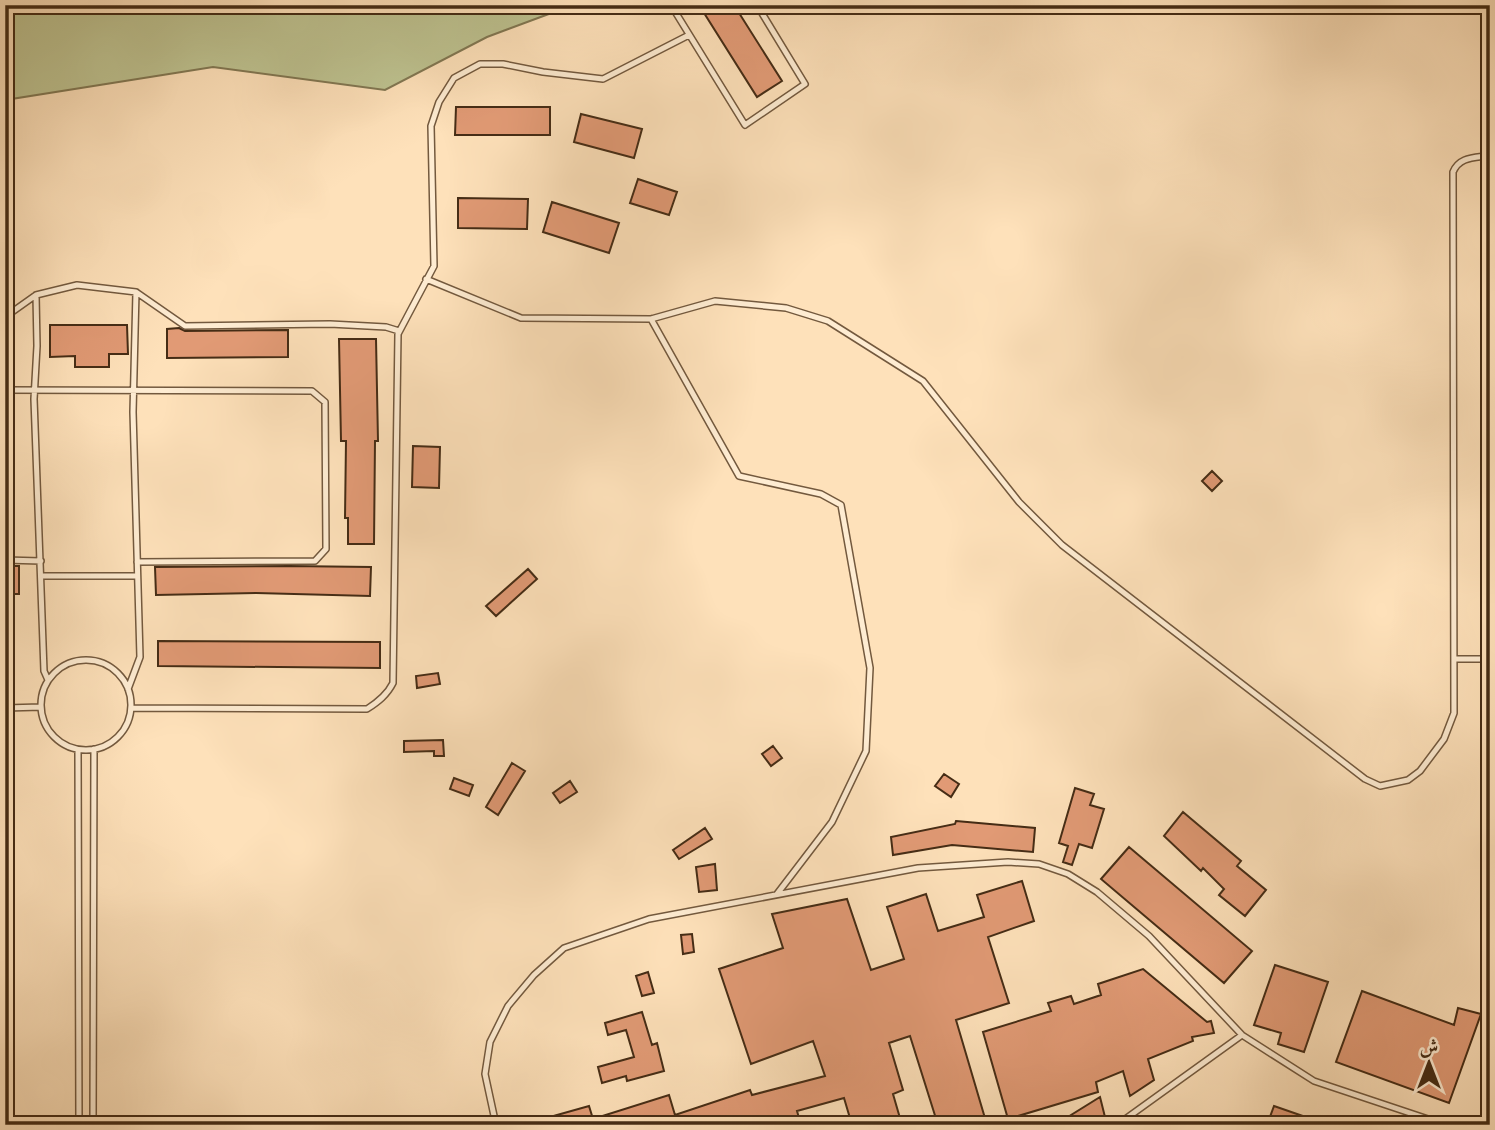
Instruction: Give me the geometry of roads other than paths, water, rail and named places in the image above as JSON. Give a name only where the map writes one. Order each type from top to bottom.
[{"type":"lane","points":[[671,5],[746,125],[805,84],[757,5]]},
{"type":"lane","points":[[131,708],[367,709],[389,692],[393,683],[399,331],[434,266],[431,126],[439,102],[454,78],[480,64],[490,63],[603,79],[689,35]]},
{"type":"lane","points":[[426,279],[521,318],[651,319],[715,301],[786,308],[828,321],[923,381],[1019,502],[1062,545],[1365,779],[1380,786],[1408,780],[1420,771],[1444,739],[1454,713],[1453,172],[1463,159],[1486,156]]},
{"type":"lane","points":[[5,317],[36,295],[77,285],[136,292],[185,326],[330,324],[386,327],[399,331]]},
{"type":"lane","points":[[128,689],[140,657],[133,391],[136,292]]},
{"type":"lane","points":[[36,295],[34,391],[44,671],[48,680]]},
{"type":"lane","points":[[651,319],[739,476],[821,494],[841,505],[870,668],[866,751],[832,822],[776,895]]},
{"type":"lane","points":[[5,390],[312,391],[325,402],[326,549],[315,561],[137,562]]},
{"type":"lane","points":[[5,560],[41,561]]},
{"type":"lane","points":[[42,576],[137,576]]},
{"type":"lane","points":[[1454,659],[1490,659]]},
{"type":"lane","points":[[85,660],[100,662],[114,670],[125,681],[131,708],[126,726],[117,739],[103,747],[78,750],[61,743],[50,734],[43,721],[42,693],[48,680],[71,663],[85,660]]},
{"type":"lane","points":[[5,708],[41,707]]},
{"type":"lane","points":[[93,1125],[94,749]]},
{"type":"lane","points":[[78,750],[79,1125]]},
{"type":"lane","points":[[496,1125],[485,1074],[490,1042],[508,1006],[534,975],[564,948],[649,919],[918,868],[995,862],[1039,864],[1068,874],[1097,892],[1149,936],[1242,1035],[1314,1081],[1446,1125]]},
{"type":"lane","points":[[1117,1125],[1242,1035]]}]
